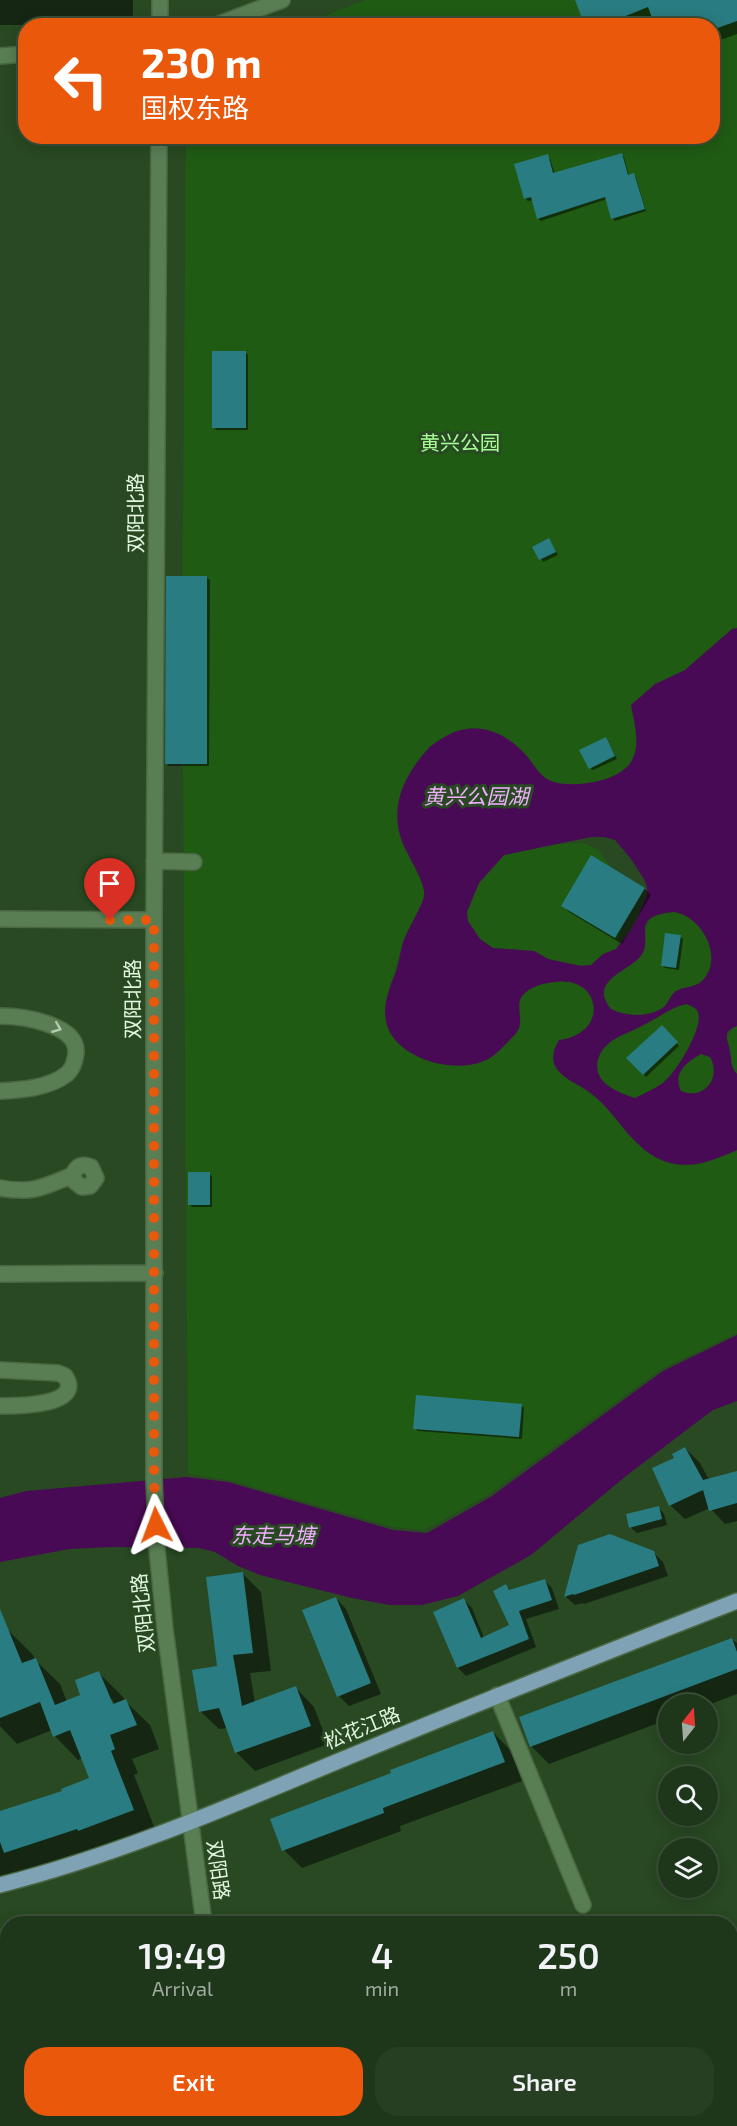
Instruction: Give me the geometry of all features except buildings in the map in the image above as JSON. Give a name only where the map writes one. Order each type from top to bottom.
[{"type":"main road","name":"松花江路","points":[[0,1885],[111,1852],[190,1823],[497,1695],[737,1601]]},
{"type":"street","points":[[160,0],[160,18]]},
{"type":"street","points":[[235,18],[282,0]]},
{"type":"street","points":[[0,56],[18,55]]},
{"type":"street","name":"双阳北路","points":[[159,144],[154,861],[154,1479],[157,1549],[165,1629],[190,1823]]},
{"type":"street","points":[[154,861],[194,862]]},
{"type":"street","points":[[0,919],[154,920]]},
{"type":"street","points":[[0,1016],[23,1018],[65,1031],[76,1045],[74,1065],[68,1073],[58,1079],[28,1089],[0,1091]]},
{"type":"street","points":[[0,1188],[27,1191],[39,1189],[73,1175]]},
{"type":"street","points":[[0,1274],[155,1273]]},
{"type":"street","points":[[0,1370],[58,1373],[65,1376],[69,1386],[66,1393],[48,1402],[0,1406]]},
{"type":"street","points":[[497,1695],[583,1905]]},
{"type":"street","name":"双阳路","points":[[190,1823],[203,1916]]},
{"type":"green space","name":"黄兴公园","points":[[365,0],[737,0],[737,628],[732,629],[685,670],[655,685],[631,705],[636,738],[633,759],[628,767],[608,778],[571,785],[550,781],[535,768],[513,742],[482,728],[469,729],[437,743],[421,756],[413,767],[402,792],[398,832],[421,881],[424,893],[419,912],[403,943],[389,986],[423,1060],[447,1065],[468,1065],[498,1052],[518,1031],[520,1026],[519,1002],[529,989],[546,983],[569,980],[584,987],[592,1000],[592,1022],[582,1033],[559,1040],[563,1075],[596,1098],[612,1113],[629,1136],[669,1162],[695,1165],[737,1150],[737,1333],[660,1370],[488,1495],[424,1530],[392,1527],[229,1480],[188,1474],[182,636],[186,144],[720,144],[720,18],[320,18]]},
{"type":"green space","points":[[584,843],[598,850],[620,879],[626,914],[616,949],[603,954],[591,965],[572,965],[548,959],[534,951],[493,948],[480,939],[468,921],[467,912],[471,898],[479,883],[504,855],[553,844]]},
{"type":"green space","points":[[674,912],[693,921],[707,938],[711,959],[704,979],[698,984],[676,992],[664,1006],[651,1013],[629,1015],[612,1009],[606,1003],[603,994],[609,980],[641,955],[646,928],[651,919],[654,916]]},
{"type":"green space","points":[[687,1004],[698,1012],[697,1028],[682,1060],[664,1082],[635,1098],[621,1093],[602,1080],[597,1067],[598,1059],[606,1046],[616,1038]]},
{"type":"green space","points":[[737,1026],[737,1074],[730,1063],[727,1041],[728,1035]]},
{"type":"green space","points":[[701,1054],[710,1057],[713,1065],[714,1072],[709,1085],[697,1093],[681,1091],[678,1079],[682,1069]]},
{"type":"water","name":"黄兴公园湖","points":[[737,628],[737,1026],[727,1033],[727,1036],[732,1066],[737,1074],[737,1150],[705,1162],[679,1165],[657,1158],[645,1150],[599,1100],[566,1078],[555,1066],[553,1059],[559,1040],[575,1036],[586,1028],[592,1017],[594,1007],[591,996],[583,988],[571,983],[555,982],[539,985],[528,991],[520,1001],[518,1030],[496,1053],[481,1062],[456,1066],[428,1061],[404,1048],[394,1039],[386,1021],[386,1001],[398,966],[403,942],[424,898],[421,881],[401,838],[397,811],[404,786],[427,750],[446,736],[466,729],[486,730],[505,738],[522,751],[542,775],[551,781],[583,784],[618,774],[626,768],[635,754],[636,733],[631,705],[655,684],[685,670],[732,629]],"holes":[[[591,837],[615,840],[644,879],[647,896],[637,919],[616,949],[603,954],[591,965],[581,966],[548,959],[534,951],[493,948],[480,939],[468,921],[467,912],[479,883],[504,855]],[[674,912],[684,915],[701,930],[711,950],[709,972],[699,983],[676,991],[660,1010],[639,1015],[617,1012],[611,1009],[605,999],[604,991],[612,978],[640,957],[644,950],[646,923],[659,914]],[[687,1004],[693,1007],[698,1012],[699,1019],[693,1039],[682,1060],[669,1077],[654,1089],[635,1098],[607,1085],[602,1080],[597,1067],[598,1059],[606,1046],[616,1038]],[[701,1054],[710,1057],[714,1072],[712,1079],[709,1085],[697,1093],[681,1091],[678,1079],[680,1073],[686,1064]]]},
{"type":"water","name":"东走马塘","points":[[737,1335],[737,1401],[713,1410],[626,1476],[531,1555],[458,1596],[422,1605],[390,1605],[352,1598],[260,1575],[238,1566],[215,1552],[199,1548],[69,1549],[0,1562],[0,1498],[26,1491],[187,1477],[228,1482],[393,1530],[427,1533],[492,1496],[663,1371]]},
{"type":"route","points":[[110,920],[154,920],[154,1479],[156,1525]]}]
